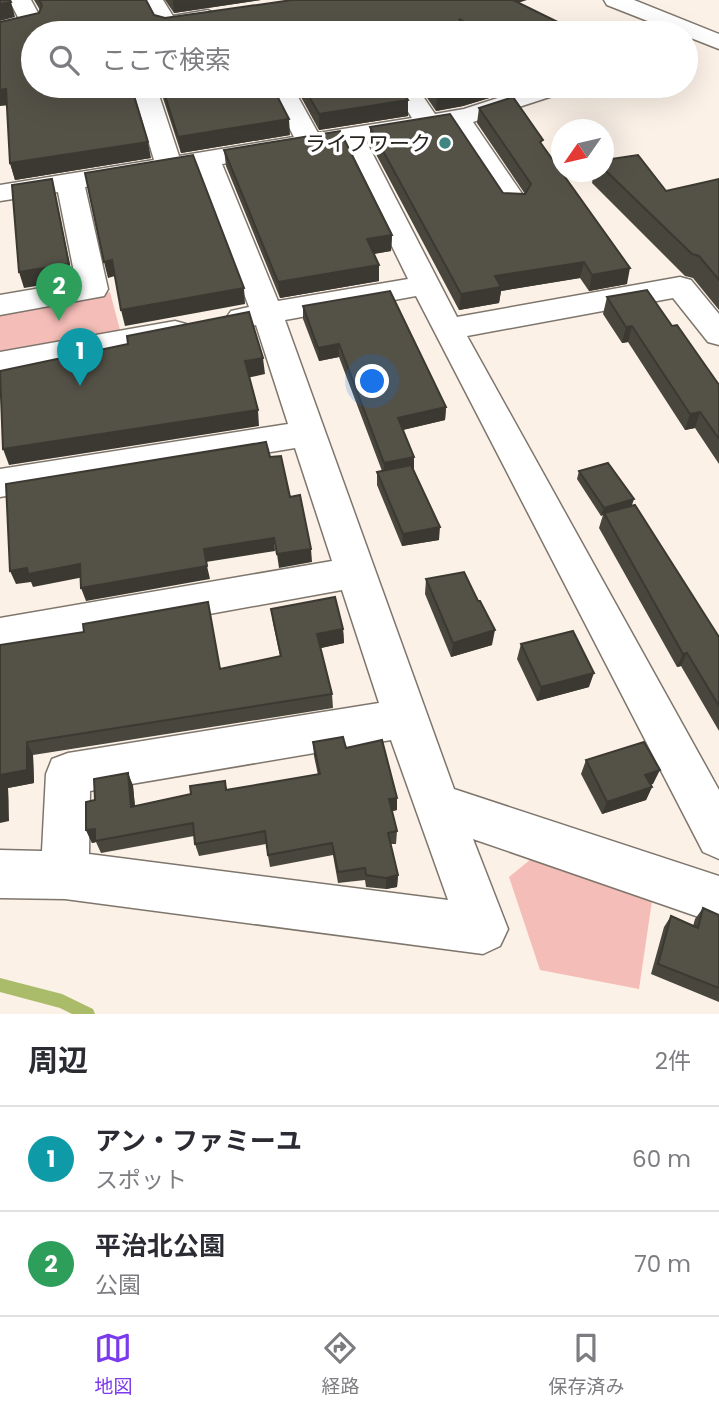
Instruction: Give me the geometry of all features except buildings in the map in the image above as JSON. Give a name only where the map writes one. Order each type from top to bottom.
[{"type":"street","points":[[20,0],[31,21]]},
{"type":"street","points":[[152,0],[165,21]]},
{"type":"street","points":[[615,0],[658,21]]},
{"type":"street","points":[[186,21],[232,14]]},
{"type":"street","points":[[0,30],[21,25]]},
{"type":"street","points":[[698,38],[719,42]]},
{"type":"street","points":[[148,98],[169,165]]},
{"type":"street","points":[[286,98],[310,142]]},
{"type":"street","points":[[412,98],[428,122]]},
{"type":"street","points":[[0,193],[457,118],[521,98]]},
{"type":"street","points":[[457,118],[513,201]]},
{"type":"street","points":[[350,135],[448,329],[719,836]]},
{"type":"street","points":[[0,874],[65,876],[483,929],[405,718],[267,313],[207,159]]},
{"type":"street","points":[[0,305],[93,289],[70,181]]},
{"type":"street","points":[[0,363],[426,285]]},
{"type":"street","points":[[448,329],[680,286],[719,335]]},
{"type":"street","points":[[0,484],[308,433]]},
{"type":"street","points":[[0,635],[356,572]]},
{"type":"street","points":[[65,876],[68,774],[405,718]]},
{"type":"street","points":[[437,805],[719,900]]},
{"type":"shaded area","points":[[110,292],[120,330],[0,353],[0,313]]},
{"type":"shaded area","points":[[536,855],[653,894],[639,989],[540,970],[509,877]]},
{"type":"waterway","points":[[0,985],[62,1001],[88,1014]]},
{"type":"place","name":"ライフワーク","points":[[445,143]]},
{"type":"place","name":"平治北公園","points":[[59,321]]},
{"type":"place","name":"アン・ファミーユ","points":[[80,386]]}]
